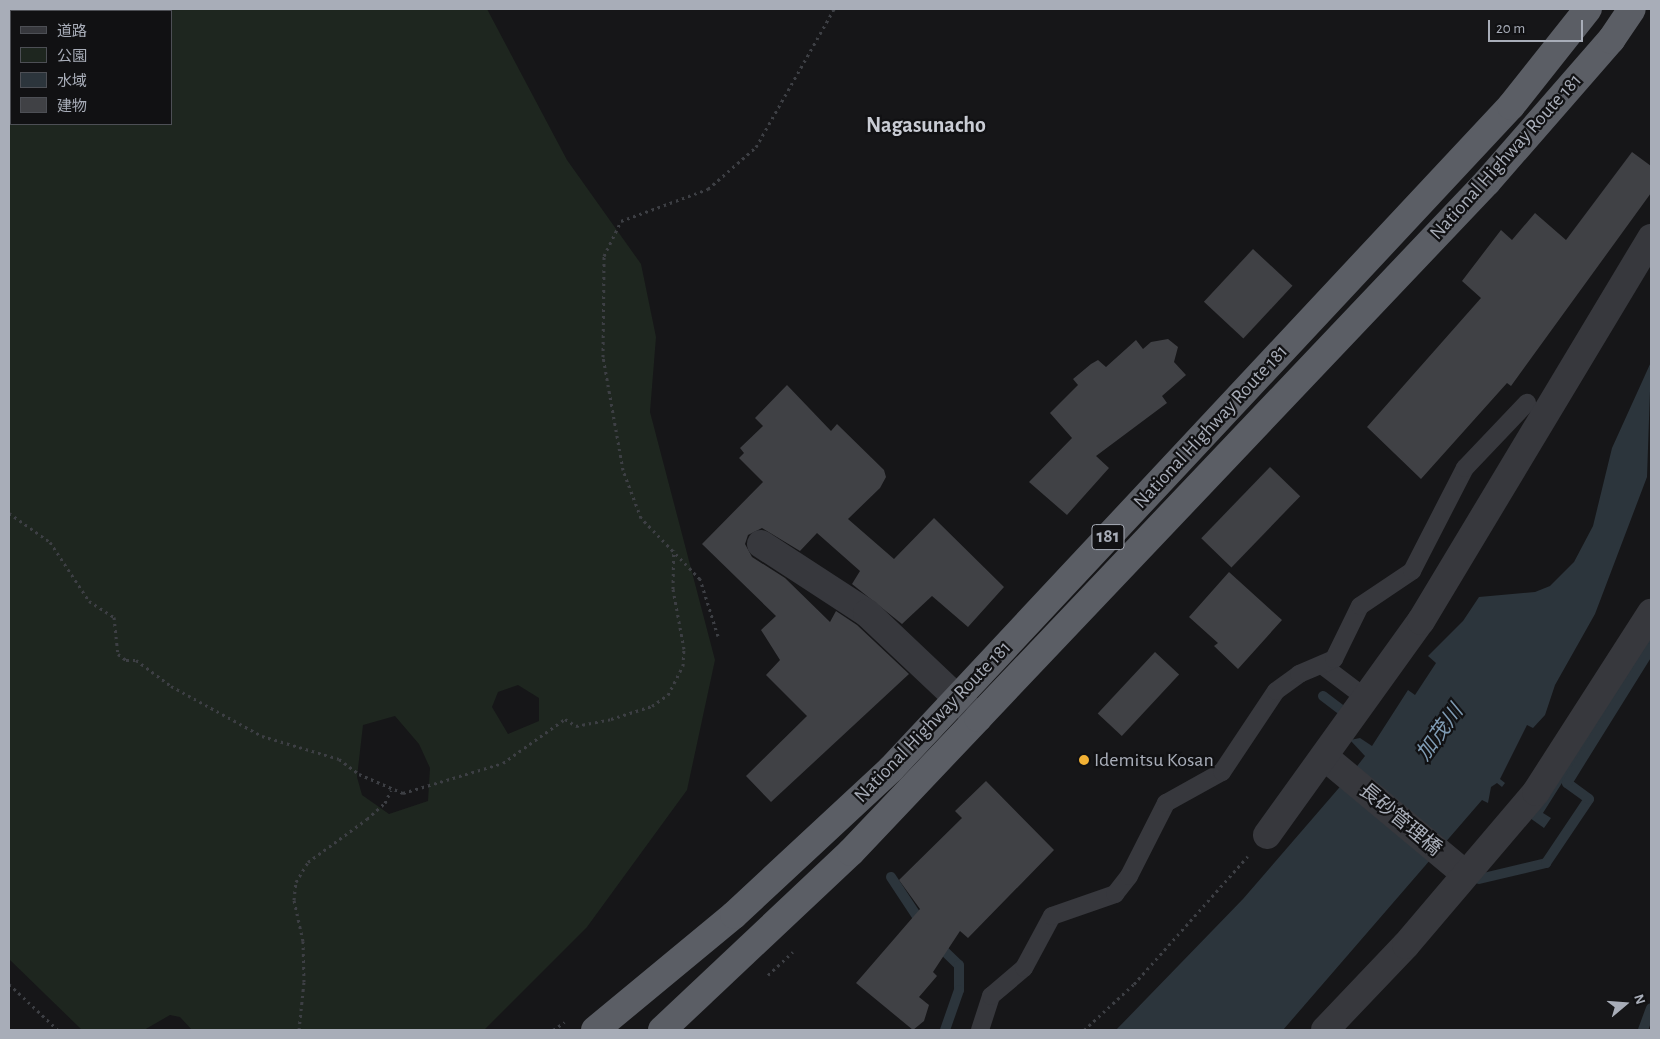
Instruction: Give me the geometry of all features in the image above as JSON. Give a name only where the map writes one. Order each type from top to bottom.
[{"type":"highway","name":"National Highway Route 181","points":[[595,1030],[734,915],[891,769],[1511,106],[1588,9]]},
{"type":"highway","name":"National Highway Route 181","points":[[662,1030],[851,852],[1486,182],[1611,40],[1632,9]]},
{"type":"street","points":[[1267,835],[1326,758],[1421,620],[1530,405],[1651,238]]},
{"type":"street","points":[[761,544],[867,613],[978,718]]},
{"type":"street","points":[[1325,1030],[1406,945],[1457,868],[1484,857],[1536,792],[1651,613]]},
{"type":"street","name":"長砂管理橋","points":[[1326,758],[1457,868]]},
{"type":"lane","points":[[980,1030],[991,996],[1024,968],[1052,916],[1115,894],[1129,876],[1166,803],[1222,772],[1276,691],[1299,674],[1322,665],[1340,652],[1360,606],[1418,564],[1466,468],[1530,405]]},
{"type":"lane","points":[[1322,665],[1367,699]]},
{"type":"path","points":[[718,636],[700,579],[641,518],[615,440],[601,326],[609,238],[620,221],[708,189],[741,162],[774,120],[782,96],[834,9]]},
{"type":"path","points":[[9,513],[50,542],[89,601],[114,617],[116,647],[126,660],[136,660],[171,686],[262,736],[339,758],[391,790],[427,789],[480,773],[521,753],[560,722],[566,720],[576,726],[611,719],[652,706],[668,695],[683,666],[684,648],[673,589],[674,550]]},
{"type":"path","points":[[299,1030],[304,982],[303,941],[294,900],[296,882],[308,862],[379,808],[391,790]]},
{"type":"path","points":[[1084,1030],[1134,984],[1267,835]]},
{"type":"path","points":[[9,984],[58,1030]]},
{"type":"green space","points":[[9,9],[487,9],[567,160],[641,264],[656,337],[650,412],[715,660],[687,790],[587,927],[484,1030],[192,1030],[180,1017],[170,1015],[144,1030],[82,1030],[9,959]],"holes":[[[518,685],[539,698],[539,721],[508,734],[492,707],[498,692]],[[395,716],[419,744],[430,768],[428,801],[389,814],[362,795],[357,777],[363,725]]]},
{"type":"water","name":"加茂川","points":[[1651,362],[1647,477],[1595,614],[1555,685],[1545,715],[1533,728],[1527,725],[1500,779],[1505,783],[1502,787],[1497,783],[1491,787],[1488,803],[1482,800],[1283,1030],[1116,1030],[1243,899],[1351,774],[1365,756],[1350,740],[1360,738],[1372,746],[1408,690],[1415,695],[1436,663],[1428,656],[1463,621],[1479,597],[1535,592],[1550,586],[1574,562],[1593,526],[1612,448]]},
{"type":"water","points":[[1651,618],[1651,642],[1543,813],[1551,818],[1544,828],[1530,818]]},
{"type":"building","points":[[1632,152],[1651,166],[1651,193],[1511,386],[1507,383],[1421,479],[1367,427],[1481,298],[1462,281],[1501,230],[1512,240],[1535,213],[1566,240]]},
{"type":"building","points":[[1253,249],[1292,286],[1243,338],[1204,302]]},
{"type":"building","points":[[1168,339],[1178,347],[1174,362],[1186,375],[1162,396],[1167,403],[1096,456],[1109,468],[1067,515],[1029,482],[1072,438],[1050,413],[1078,385],[1073,379],[1091,364],[1098,360],[1106,367],[1136,340],[1143,349],[1151,342]]},
{"type":"building","points":[[787,385],[831,431],[837,424],[884,470],[886,477],[880,488],[848,519],[894,559],[934,518],[1004,587],[968,627],[932,596],[902,624],[852,584],[860,571],[817,533],[800,551],[762,528],[748,535],[745,544],[752,557],[785,578],[830,622],[836,611],[857,625],[909,674],[771,802],[746,776],[807,716],[766,675],[780,660],[761,630],[776,616],[702,544],[763,482],[739,458],[744,453],[740,448],[763,426],[755,418]]},
{"type":"building","points":[[1270,467],[1300,496],[1231,567],[1201,538]]},
{"type":"building","points":[[1229,572],[1282,620],[1238,669],[1214,646],[1218,643],[1189,617]]},
{"type":"building","points":[[1155,652],[1179,675],[1122,736],[1098,713]]},
{"type":"building","points":[[986,781],[1054,850],[968,938],[960,931],[933,972],[937,976],[919,997],[929,1005],[924,1021],[913,1030],[856,983],[920,909],[899,880],[962,818],[955,811]]},
{"type":"waterway","points":[[1479,879],[1546,863],[1589,799],[1567,783],[1651,648]]},
{"type":"waterway","points":[[1323,696],[1344,712],[1349,706]]},
{"type":"waterway","points":[[891,877],[922,924]]},
{"type":"waterway","points":[[937,944],[959,965],[959,990],[945,1030]]},
{"type":"waterway","points":[[1643,1030],[1651,1008]]},
{"type":"place","name":"Idemitsu Kosan","points":[[1084,760]]},
{"type":"district","name":"Nagasunacho","points":[[926,126]]}]
